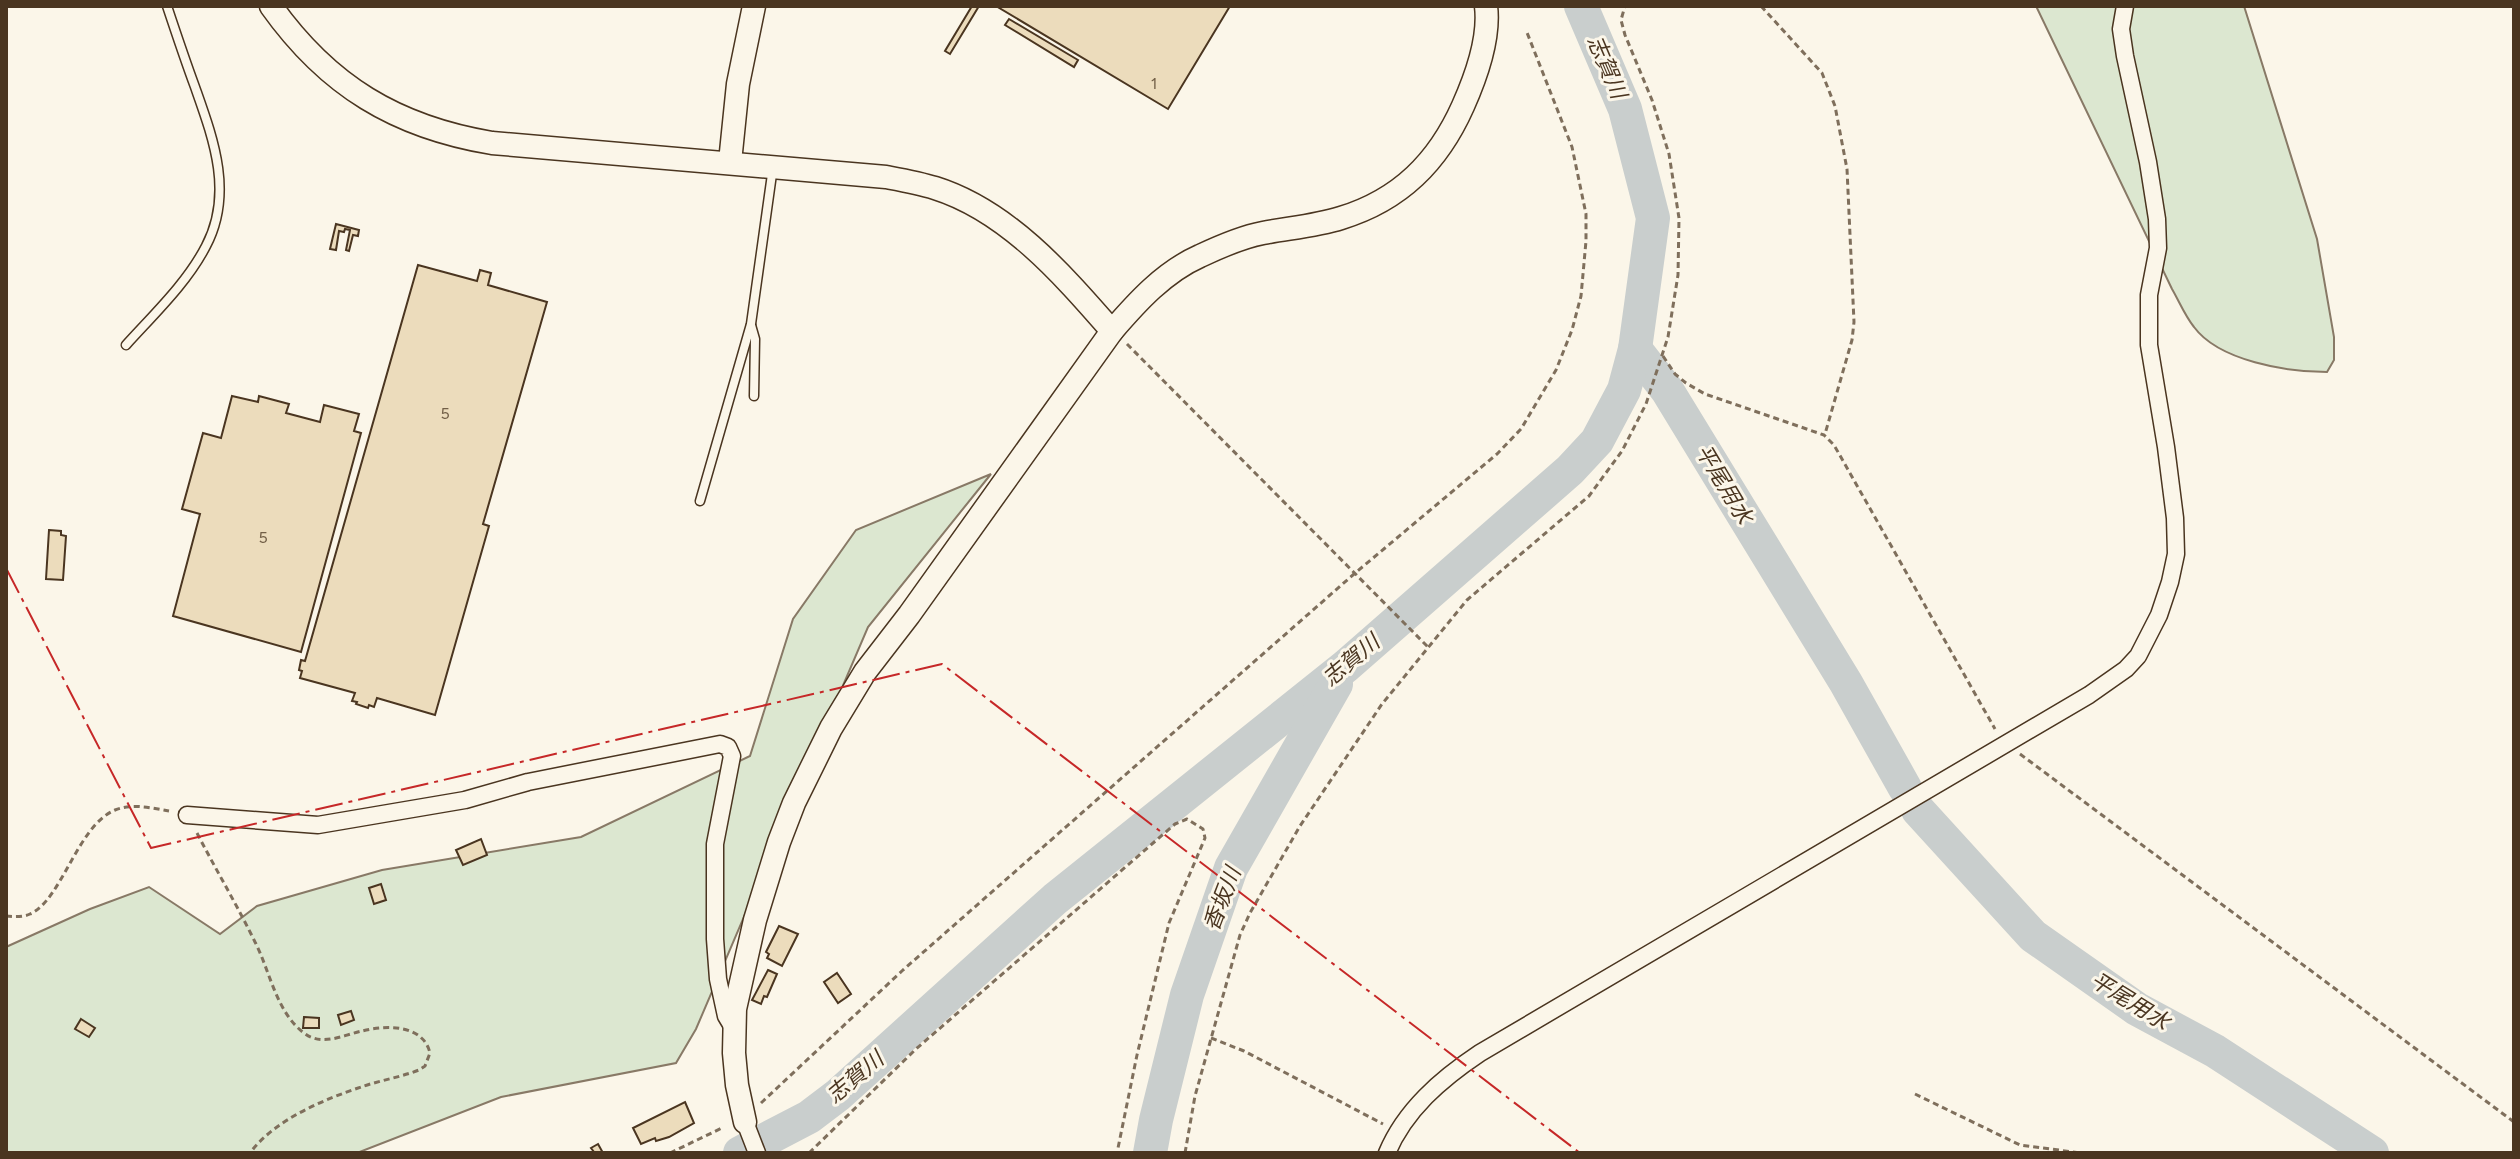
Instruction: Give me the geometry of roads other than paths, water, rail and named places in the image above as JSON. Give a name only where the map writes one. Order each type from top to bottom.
[{"type":"street","points":[[271,6],[295,38],[340,82],[409,122],[464,138],[492,143],[886,177],[953,195],[1004,225],[1034,250],[1077,291],[1112,331]]},
{"type":"street","points":[[730,162],[738,84],[754,6]]},
{"type":"street","points":[[757,1153],[744,1118],[737,1085],[734,1030],[735,1009],[749,943],[794,803],[831,728],[865,672],[1112,331],[1141,297],[1199,256],[1258,234],[1340,219],[1387,197],[1430,163],[1448,137],[1470,91],[1485,29],[1486,6]]},
{"type":"street","points":[[1387,1153],[1397,1131],[1438,1084],[1480,1053],[2089,695],[2126,669],[2138,656],[2159,615],[2176,554],[2166,447],[2149,345],[2149,295],[2158,248],[2157,219],[2125,56],[2121,29],[2125,6]]},
{"type":"street","points":[[187,815],[318,825],[465,800],[528,782],[720,744],[728,747],[732,756],[715,844],[715,939],[718,979],[726,1016],[734,1030]]},
{"type":"lane","points":[[126,345],[182,282],[207,244],[218,212],[220,180],[215,145],[167,6]]},
{"type":"lane","points":[[700,501],[751,324],[773,166]]},
{"type":"lane","points":[[751,324],[755,339],[754,396]]},
{"type":"waterway","name":"志賀川","points":[[740,1153],[809,1117],[838,1095],[1055,899],[1346,666],[1570,470],[1597,441],[1624,390],[1635,349],[1653,218],[1625,109],[1581,6]]},
{"type":"waterway","name":"平尾用水","points":[[1635,349],[1667,390],[1846,683],[1905,788]]},
{"type":"waterway","name":"香坂川","points":[[1150,1153],[1187,995],[1231,868],[1336,684]]},
{"type":"waterway","name":"平尾用水","points":[[1918,810],[2033,936],[2137,1009],[2215,1051],[2372,1153]]}]
